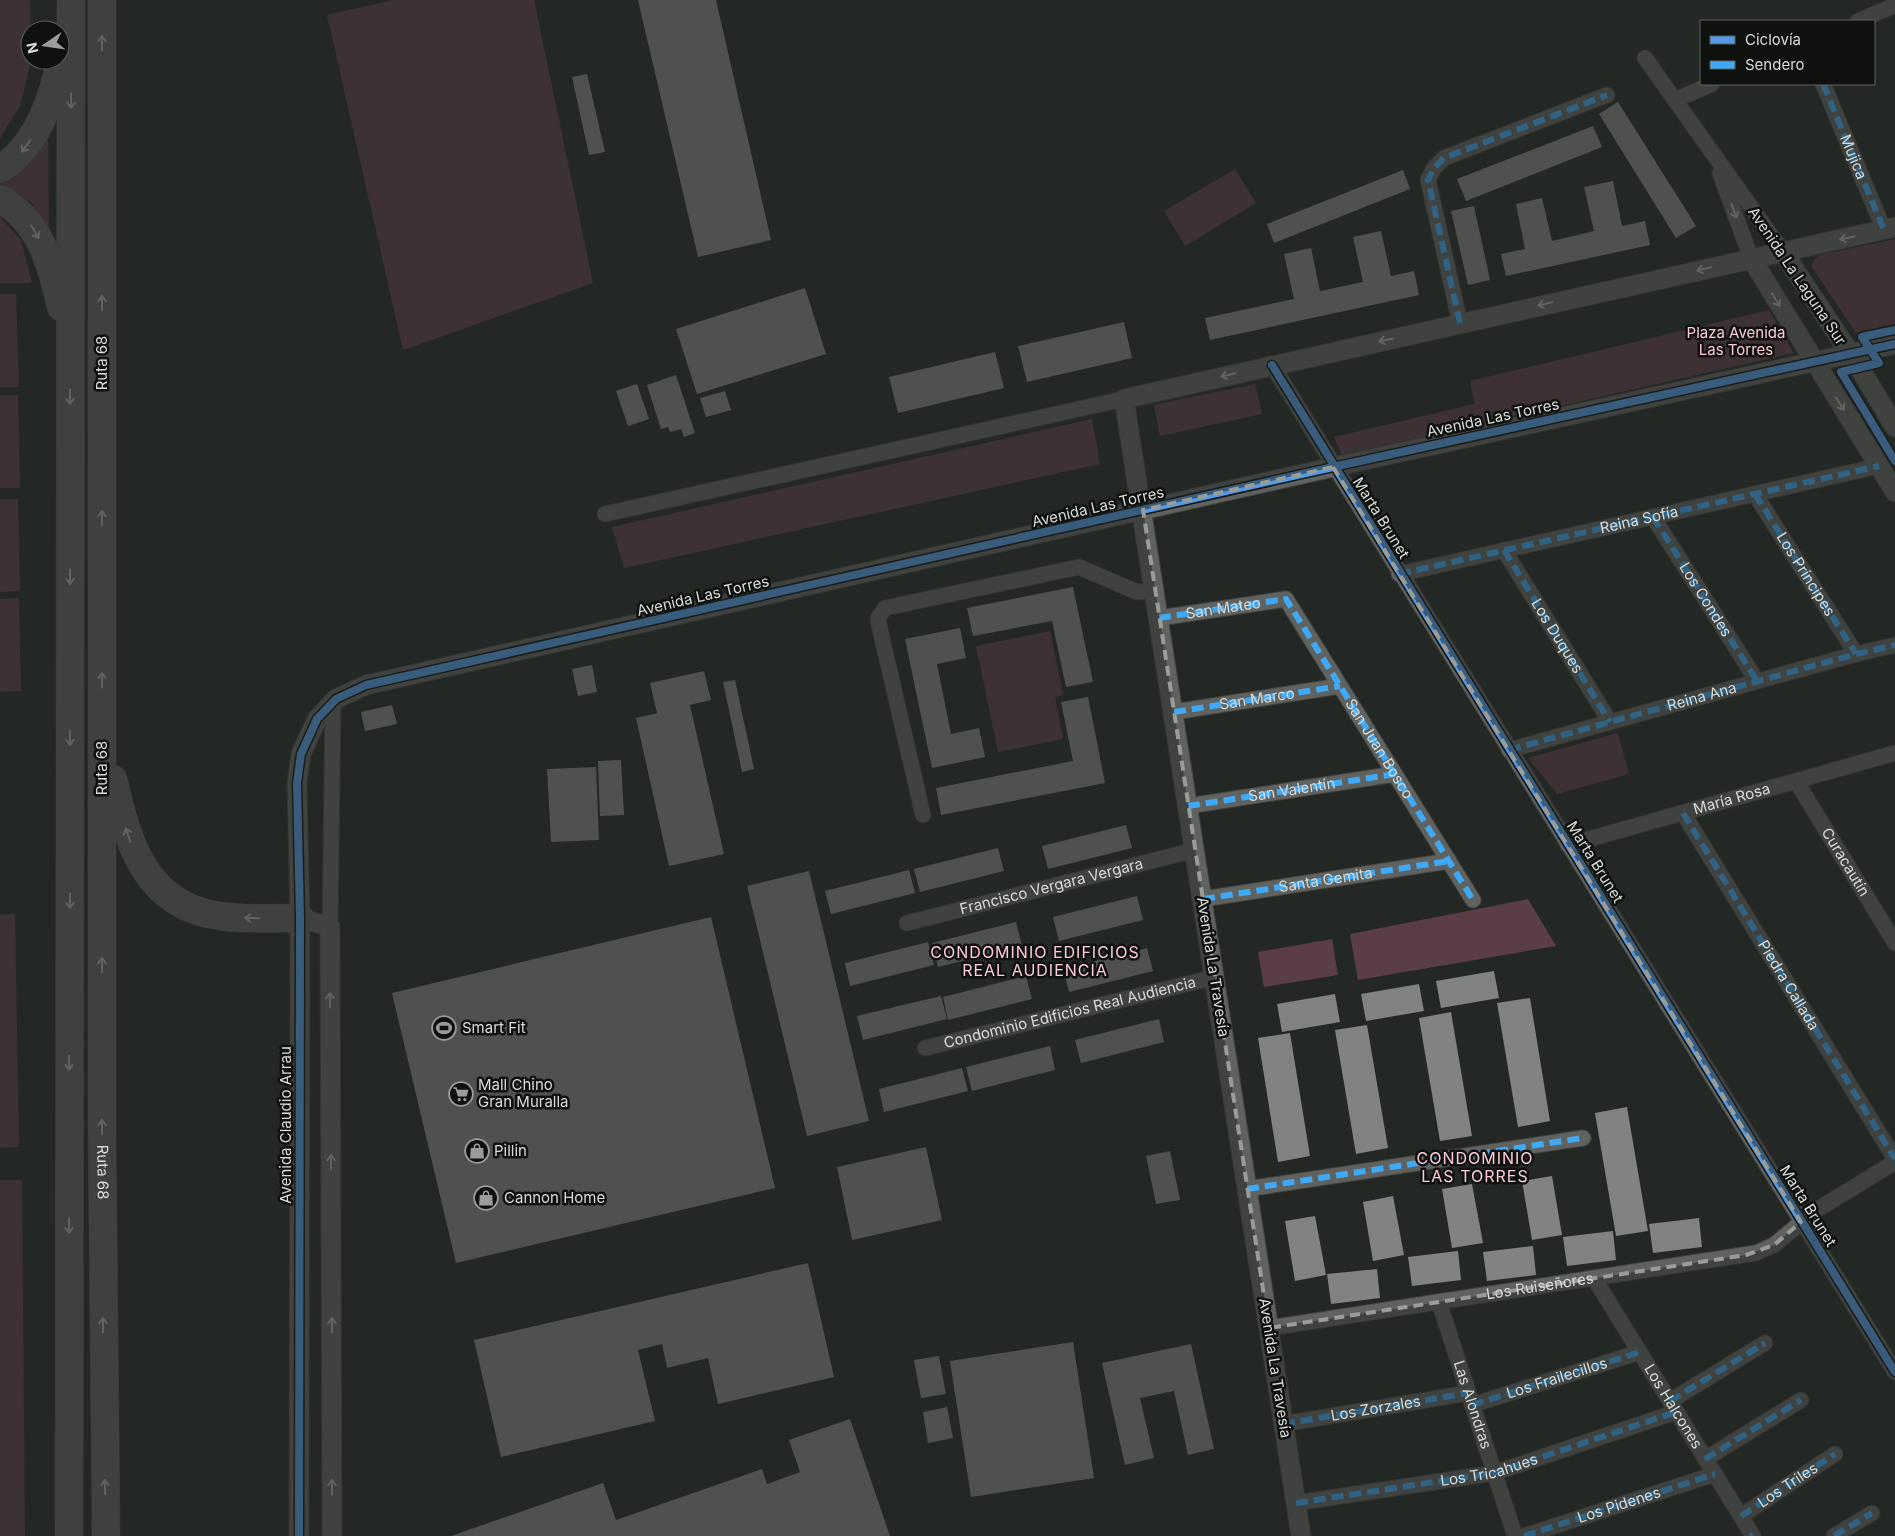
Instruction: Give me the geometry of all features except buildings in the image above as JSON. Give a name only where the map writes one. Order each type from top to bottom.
[{"type":"highway","points":[[0,169],[22,151],[45,110],[60,64],[70,0]]},
{"type":"highway","points":[[69,1536],[70,0]]},
{"type":"highway","name":"Ruta 68","points":[[102,0],[102,1133],[106,1536]]},
{"type":"highway","points":[[0,199],[20,214],[37,234],[57,290],[70,348]]},
{"type":"highway","points":[[102,729],[126,831],[140,864],[157,886],[182,905],[212,915],[300,918]]},
{"type":"street","points":[[1860,20],[1895,5]]},
{"type":"street","name":"Avenida La Laguna Sur","points":[[1645,58],[1783,252],[1895,427]]},
{"type":"street","points":[[1675,100],[1710,85]]},
{"type":"street","name":"Mujica","points":[[1822,85],[1890,229]]},
{"type":"street","points":[[1460,324],[1428,180],[1434,168],[1444,158],[1607,95]]},
{"type":"street","name":"Avenida La Laguna Sur","points":[[1712,153],[1751,258],[1895,492]]},
{"type":"street","points":[[605,514],[1751,258],[1890,229]]},
{"type":"street","name":"Avenida Las Torres","points":[[317,719],[333,702],[346,693],[366,685],[1333,467],[1895,344]]},
{"type":"street","name":"Marta Brunet","points":[[1272,365],[1333,467],[1895,1372]]},
{"type":"street","name":"Avenida La Travesía","points":[[1124,399],[1143,510],[1301,1536]]},
{"type":"street","name":"Reina Sofía","points":[[1400,574],[1880,466]]},
{"type":"street","name":"Los Príncipes","points":[[1755,494],[1856,654]]},
{"type":"street","name":"Los Condes","points":[[1654,517],[1757,682]]},
{"type":"street","name":"Los Duques","points":[[1504,550],[1610,722]]},
{"type":"street","points":[[924,815],[879,625],[878,618],[885,608],[1078,568],[1137,592],[1155,591]]},
{"type":"street","name":"San Mateo","points":[[1159,618],[1286,599]]},
{"type":"street","name":"San Juan Bosco","points":[[1286,599],[1473,900]]},
{"type":"street","name":"Reina Ana","points":[[1509,750],[1856,654],[1895,646]]},
{"type":"street","name":"San Marco","points":[[1174,712],[1340,686]]},
{"type":"street","points":[[332,1536],[330,927],[333,702]]},
{"type":"street","name":"Avenida Claudio Arrau","points":[[299,1536],[300,918],[297,783],[302,754],[317,719]]},
{"type":"street","name":"María Rosa","points":[[1568,845],[1895,753]]},
{"type":"street","name":"San Valentín","points":[[1188,806],[1395,774]]},
{"type":"street","name":"Curacautín","points":[[1796,781],[1895,944]]},
{"type":"street","name":"Piedra Callada","points":[[1683,813],[1895,1160]]},
{"type":"street","name":"Francisco Vergara Vergara","points":[[907,923],[1195,850]]},
{"type":"street","name":"Santa Gemita","points":[[1203,899],[1449,861]]},
{"type":"street","points":[[300,918],[330,927]]},
{"type":"street","name":"Condominio Edificios Real Audiencia","points":[[925,1048],[1215,977]]},
{"type":"street","points":[[1247,1189],[1583,1138]]},
{"type":"street","name":"Los Ruiseñores","points":[[1269,1328],[1756,1253],[1774,1245],[1815,1211],[1895,1160]]},
{"type":"street","name":"Los Halcones","points":[[1594,1278],[1752,1536]]},
{"type":"street","name":"Las Alondras","points":[[1439,1302],[1515,1536]]},
{"type":"street","name":"Los Tricahues","points":[[1296,1503],[1494,1473],[1673,1406],[1765,1343]]},
{"type":"street","name":"Los Frailecillos","points":[[1470,1399],[1640,1352]]},
{"type":"street","name":"Los Zorzales","points":[[1283,1424],[1470,1399]]},
{"type":"street","points":[[1705,1459],[1801,1400]]},
{"type":"street","name":"Los Triles","points":[[1741,1516],[1835,1454]]},
{"type":"street","name":"Los Pidenes","points":[[1524,1536],[1715,1474]]},
{"type":"street","points":[[1834,1536],[1872,1512]]},
{"type":"highlighted area","points":[[1333,467],[1801,1222],[1774,1245],[1746,1255],[1269,1328],[1143,510]]},
{"type":"green space","points":[[0,0],[30,0],[30,20],[20,20],[20,70],[29,70],[20,106],[0,138]]},
{"type":"green space","points":[[393,0],[534,0],[593,283],[403,350],[327,15]]},
{"type":"green space","points":[[48,129],[49,233],[31,202],[0,185],[0,179]]},
{"type":"green space","points":[[1235,169],[1256,203],[1185,246],[1164,211]]},
{"type":"green space","points":[[0,217],[21,240],[32,283],[0,283]]},
{"type":"green space","points":[[1895,239],[1895,324],[1856,333],[1811,266],[1818,255]]},
{"type":"green space","points":[[0,294],[16,294],[19,387],[0,387]]},
{"type":"green space","name":"Plaza Avenida Las Torres","points":[[1769,310],[1794,353],[1342,455],[1334,437],[1475,404],[1470,381]]},
{"type":"green space","points":[[1255,384],[1262,414],[1160,436],[1154,405]]},
{"type":"green space","points":[[0,395],[18,395],[20,488],[0,488]]},
{"type":"green space","points":[[1092,419],[1100,464],[624,568],[612,527]]},
{"type":"green space","points":[[0,499],[18,499],[20,591],[0,592]]},
{"type":"green space","points":[[19,598],[21,691],[0,692],[0,599]]},
{"type":"green space","points":[[1050,631],[1063,695],[1055,697],[1063,739],[998,752],[976,646]]},
{"type":"green space","points":[[1618,733],[1629,774],[1557,794],[1528,758]]},
{"type":"green space","points":[[1528,899],[1556,946],[1358,980],[1350,934]]},
{"type":"green space","points":[[15,914],[19,1147],[0,1148],[0,915]]},
{"type":"green space","points":[[1332,939],[1338,975],[1264,987],[1258,952]]},
{"type":"green space","points":[[0,1180],[22,1180],[25,1536],[0,1536]]},
{"type":"marked path","points":[[1823,85],[1884,230]]},
{"type":"marked path","points":[[1460,323],[1428,180],[1434,168],[1444,158],[1607,95]]},
{"type":"marked path","points":[[1399,574],[1879,466]]},
{"type":"marked path","points":[[1755,494],[1856,654]]},
{"type":"marked path","points":[[1653,517],[1757,681]]},
{"type":"marked path","points":[[1504,550],[1610,722]]},
{"type":"marked path","points":[[1159,618],[1286,599],[1473,900]]},
{"type":"marked path","points":[[1509,750],[1856,654],[1895,645]]},
{"type":"marked path","points":[[1174,712],[1340,686]]},
{"type":"marked path","points":[[1188,806],[1395,774]]},
{"type":"marked path","points":[[1683,813],[1895,1159]]},
{"type":"marked path","points":[[1203,899],[1449,861]]},
{"type":"marked path","points":[[1247,1189],[1583,1138]]},
{"type":"marked path","points":[[1670,1401],[1765,1343]]},
{"type":"marked path","points":[[1472,1405],[1640,1352]]},
{"type":"marked path","points":[[1283,1424],[1468,1393]]},
{"type":"marked path","points":[[1705,1459],[1801,1400]]},
{"type":"marked path","points":[[1296,1503],[1494,1473],[1676,1412]]},
{"type":"marked path","points":[[1741,1516],[1835,1454]]},
{"type":"marked path","points":[[1524,1536],[1715,1474]]},
{"type":"marked path","points":[[1834,1536],[1872,1513]]},
{"type":"cycle path","points":[[1895,330],[1862,337],[1879,363],[1841,372],[1895,461]]},
{"type":"cycle path","points":[[299,1536],[300,918],[297,783],[301,754],[317,719],[336,699],[366,685],[1333,467],[1895,344]]},
{"type":"cycle path","points":[[1272,365],[1895,1372]]},
{"type":"place","name":"Smart Fit","points":[[444,1028]]},
{"type":"place","name":"Mall Chino Gran Muralla","points":[[461,1094]]},
{"type":"place","name":"Pillin","points":[[477,1151]]},
{"type":"place","name":"Cannon Home","points":[[486,1198]]},
{"type":"district","name":"CONDOMINIO EDIFICIOS REAL AUDIENCIA","points":[[1035,961]]},
{"type":"district","name":"CONDOMINIO LAS TORRES","points":[[1475,1167]]}]
